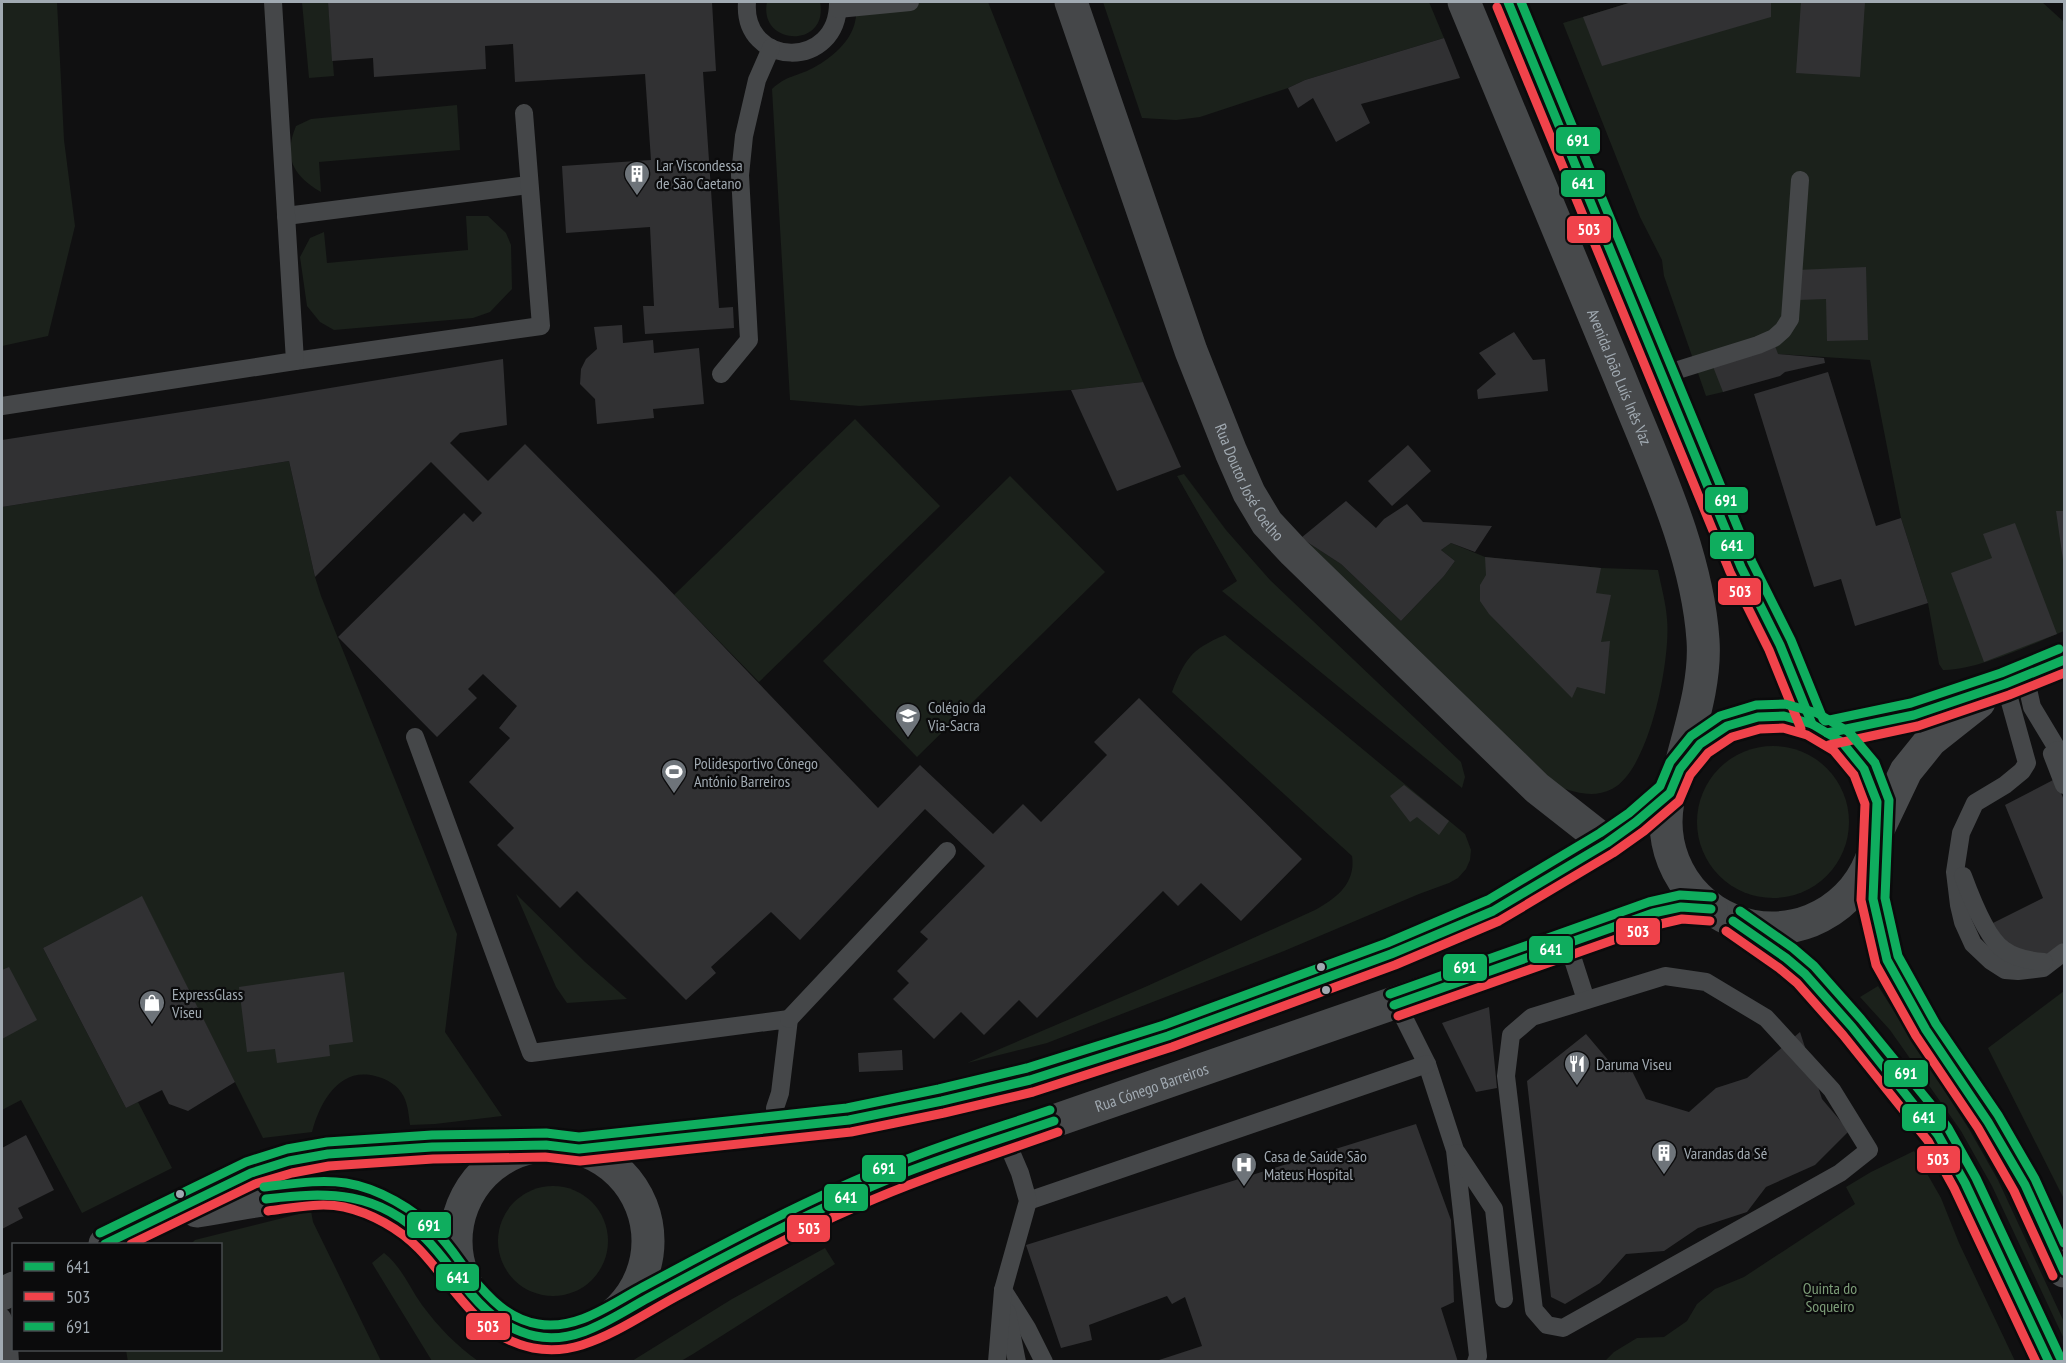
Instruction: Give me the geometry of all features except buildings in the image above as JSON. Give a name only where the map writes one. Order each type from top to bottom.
[{"type":"main road","name":"Avenida João Luís Inês Vaz","points":[[1464,2],[1627,396],[1688,557],[1700,605],[1704,643],[1701,681],[1675,781]]},
{"type":"main road","points":[[1508,2],[1741,567],[1819,728]]},
{"type":"main road","points":[[1819,728],[1914,714],[2015,680],[2064,660]]},
{"type":"main road","points":[[1722,915],[1757,928],[1781,928],[1811,921],[1844,900],[1867,872],[1875,844],[1906,771],[1931,740],[1964,712],[2015,680]]},
{"type":"main road","points":[[109,1243],[251,1173],[299,1159],[328,1154],[403,1149],[546,1145],[579,1149],[664,1138],[776,1128],[849,1120],[1030,1080],[1168,1036],[1391,954],[1493,911],[1607,843],[1636,822],[1675,781],[1700,744],[1727,726],[1758,717],[1784,716],[1819,728],[1842,742],[1864,769],[1877,801],[1873,899],[1887,960],[1926,1030],[1988,1122],[2025,1185],[2064,1271]]},
{"type":"main road","points":[[1675,781],[1666,825],[1672,859],[1687,886],[1722,915],[1786,958],[1805,974],[1920,1110],[1938,1135],[1965,1183],[2049,1362]]},
{"type":"main road","name":"Rua Cónego Barreiros","points":[[610,1318],[702,1268],[813,1213],[884,1181],[956,1153],[1397,1004],[1653,913],[1681,907],[1722,915]]},
{"type":"main road","points":[[473,1298],[460,1272],[455,1243],[459,1215],[471,1189],[489,1167],[514,1152],[546,1145]]},
{"type":"main road","points":[[162,1217],[269,1199],[336,1194],[345,1196],[389,1211],[409,1224],[425,1238],[490,1316],[512,1329],[537,1337],[562,1337],[587,1331],[610,1318],[628,1300],[641,1278],[648,1253],[648,1227],[640,1202],[627,1180],[608,1162],[579,1149]]},
{"type":"street","name":"Rua Doutor José Coelho","points":[[1071,2],[1191,351],[1245,483],[1267,523],[1537,788],[1607,843]]},
{"type":"lane","points":[[273,2],[295,361]]},
{"type":"lane","points":[[747,2],[746,11],[750,27],[759,39],[771,48],[798,53],[812,49],[824,41],[838,18],[838,5],[910,2]]},
{"type":"lane","points":[[720,374],[749,340],[740,175],[744,136],[757,80],[771,48]]},
{"type":"lane","points":[[2,406],[541,326],[524,113]]},
{"type":"lane","points":[[1662,375],[1758,345],[1774,338],[1783,330],[1790,319],[1800,180]]},
{"type":"lane","points":[[286,216],[528,185]]},
{"type":"lane","points":[[2015,680],[2061,755]]},
{"type":"lane","points":[[2015,680],[2027,763],[2022,771],[2005,785],[1976,803],[1961,833],[1955,872],[1959,905],[1973,944],[2005,970],[2043,968],[2064,952]]},
{"type":"lane","points":[[415,737],[531,1053],[789,1020]]},
{"type":"lane","points":[[2061,755],[2052,754],[2064,785]]},
{"type":"lane","points":[[1959,850],[1960,868],[1970,895],[1988,931],[2002,949],[2020,958],[2044,962],[2064,946]]},
{"type":"lane","points":[[776,1128],[775,1108],[780,1093],[789,1020],[947,851]]},
{"type":"lane","points":[[1568,944],[1586,1000]]},
{"type":"lane","points":[[1665,976],[1706,982],[1766,1018],[1832,1090],[1869,1150],[1840,1173],[1563,1328],[1547,1325],[1534,1311],[1506,1076],[1511,1035],[1532,1017],[1586,1000],[1665,976]]},
{"type":"lane","points":[[1397,1004],[1427,1064],[1455,1150],[1478,1356],[1476,1362]]},
{"type":"lane","points":[[1028,1201],[1427,1064]]},
{"type":"lane","points":[[998,1362],[1003,1290],[1028,1201],[1020,1173],[1005,1138]]},
{"type":"lane","points":[[1455,1150],[1494,1209],[1504,1299]]},
{"type":"lane","points":[[1003,1290],[1017,1362]]},
{"type":"lane","points":[[1003,1290],[1028,1328],[1044,1362]]},
{"type":"lane","points":[[2,1317],[8,1331],[10,1362]]},
{"type":"green space","points":[[2,2],[57,2],[64,140],[75,226],[48,336],[2,346]]},
{"type":"green space","points":[[302,2],[328,2],[334,76],[309,78]]},
{"type":"green space","points":[[767,2],[820,2],[820,17],[814,28],[805,34],[794,36],[782,34],[773,27],[767,17]]},
{"type":"green space","points":[[855,2],[988,2],[1058,179],[1143,382],[1071,390],[860,406],[790,400],[772,89],[777,84],[822,63],[839,49],[851,33],[855,23]]},
{"type":"green space","points":[[1103,2],[1429,2],[1444,38],[1305,80],[1288,88],[1200,117],[1176,120],[1142,118]]},
{"type":"green space","points":[[1632,2],[2042,2],[2064,22],[2064,631],[1988,662],[1943,670],[1939,664],[1928,603],[1901,518],[1870,360],[1778,354],[1723,392],[1706,396],[1664,276],[1662,260],[1640,217],[1563,23]]},
{"type":"green space","points":[[457,105],[460,150],[319,162],[321,192],[303,179],[293,165],[290,147],[296,126],[311,119]]},
{"type":"green space","points":[[466,216],[488,216],[506,233],[511,245],[512,289],[490,312],[473,318],[334,330],[320,322],[307,306],[300,257],[310,238],[324,232],[327,263],[468,250]]},
{"type":"green space","points":[[855,419],[940,506],[759,682],[674,595]]},
{"type":"green space","points":[[289,461],[321,596],[457,934],[445,1032],[502,1116],[410,1125],[404,1097],[399,1089],[384,1079],[362,1075],[351,1077],[333,1089],[320,1109],[312,1132],[263,1138],[142,897],[43,948],[126,1108],[138,1102],[172,1168],[82,1213],[21,1100],[2,1110],[2,507]]},
{"type":"green space","points":[[1184,474],[1226,530],[1270,580],[1461,762],[1465,777],[1462,788],[1222,591],[1237,581],[1177,476]]},
{"type":"green space","points":[[1010,476],[1105,572],[917,757],[823,661]]},
{"type":"green space","points":[[1301,538],[1341,564],[1401,621],[1444,576],[1455,561],[1441,550],[1451,543],[1485,557],[1601,568],[1658,570],[1667,619],[1661,685],[1647,737],[1637,760],[1625,778],[1612,789],[1592,794],[1559,787]]},
{"type":"green space","points":[[1225,635],[1465,834],[1471,850],[1466,869],[1458,878],[1449,883],[1284,951],[1047,1043],[967,1063],[1145,987],[1315,910],[1337,895],[1348,882],[1352,856],[1172,692],[1181,671],[1191,656],[1204,645]]},
{"type":"green space","points":[[1773,746],[1802,752],[1827,768],[1843,793],[1849,822],[1843,851],[1827,876],[1802,892],[1773,898],[1744,892],[1719,876],[1703,851],[1697,822],[1703,793],[1719,768],[1744,752]]},
{"type":"green space","points":[[516,894],[585,962],[627,999],[567,1003],[556,987]]},
{"type":"green space","points":[[1878,986],[1969,1129],[1998,1180],[2064,1322],[2064,1339],[1992,1186],[1961,1131],[1890,1030],[1860,997]]},
{"type":"green space","points":[[2064,991],[2064,1199],[1988,1048]]},
{"type":"green space","name":"Quinta do Soqueiro","points":[[1914,1151],[1941,1198],[1959,1243],[2015,1361],[1605,1361],[1614,1352],[1637,1338],[1664,1337],[1687,1321],[1697,1304],[1715,1289],[1744,1277],[1855,1204],[1846,1187]]},
{"type":"green space","points":[[553,1186],[574,1190],[592,1202],[604,1220],[608,1241],[604,1262],[592,1280],[574,1292],[553,1296],[532,1292],[514,1280],[502,1262],[498,1241],[502,1220],[514,1202],[532,1190]]},
{"type":"green space","points":[[311,1211],[313,1222],[381,1361],[128,1362],[126,1351],[222,1351],[222,1243],[192,1243],[195,1240]]},
{"type":"green space","points":[[825,1248],[835,1264],[693,1354],[681,1361],[632,1361],[732,1299]]},
{"type":"green space","points":[[384,1253],[401,1271],[435,1321],[478,1361],[432,1361],[372,1263]]},
{"type":"transit line","name":"641","points":[[1508,2],[1741,567],[1780,645],[1812,724]]},
{"type":"transit line","name":"691","points":[[1521,2],[1752,562],[1791,640],[1823,719]]},
{"type":"transit line","name":"503","points":[[1497,7],[1730,572],[1769,650],[1801,729]]},
{"type":"transit line","name":"691","points":[[1825,721],[1911,703],[2001,673],[2059,649]]},
{"type":"transit line","name":"641","points":[[1827,733],[1914,715],[2005,684],[2064,660]]},
{"type":"transit line","name":"503","points":[[1829,745],[1918,726],[2009,695],[2064,673]]},
{"type":"transit line","name":"691","points":[[100,1233],[246,1162],[287,1149],[327,1142],[432,1135],[546,1133],[579,1137],[847,1108],[1027,1068],[1164,1025],[1387,943],[1488,900],[1629,813],[1660,786],[1670,762],[1691,736],[1720,716],[1756,705],[1785,704],[1817,713],[1849,732],[1875,763],[1889,800],[1885,898],[1898,956],[1936,1024],[1998,1115],[2035,1179],[2064,1243]]},
{"type":"transit line","name":"641","points":[[107,1243],[251,1173],[289,1161],[328,1154],[432,1147],[546,1145],[579,1149],[849,1120],[1030,1080],[1168,1036],[1391,954],[1493,911],[1607,843],[1636,822],[1670,793],[1680,769],[1700,744],[1727,726],[1758,717],[1784,716],[1812,724],[1842,742],[1864,769],[1877,802],[1873,899],[1887,960],[1926,1030],[1988,1122],[2025,1185],[2064,1271]]},
{"type":"transit line","name":"503","points":[[133,1243],[255,1184],[292,1173],[329,1166],[433,1159],[545,1157],[580,1161],[851,1132],[1033,1092],[1172,1047],[1395,965],[1499,921],[1613,853],[1644,831],[1679,801],[1690,775],[1708,753],[1732,737],[1760,729],[1783,728],[1807,735],[1834,751],[1854,775],[1865,804],[1861,900],[1876,965],[1916,1036],[1978,1128],[2014,1191],[2053,1276]]},
{"type":"transit line","name":"691","points":[[1390,994],[1649,902],[1680,895],[1712,897]]},
{"type":"transit line","name":"641","points":[[1394,1005],[1653,913],[1681,907],[1711,909]]},
{"type":"transit line","name":"691","points":[[1740,911],[1793,948],[1814,966],[1861,1019],[1948,1128],[1976,1178],[2060,1357]]},
{"type":"transit line","name":"503","points":[[1398,1016],[1656,925],[1682,919],[1710,921]]},
{"type":"transit line","name":"641","points":[[1733,921],[1805,974],[1852,1027],[1938,1135],[1965,1183],[2049,1362]]},
{"type":"transit line","name":"503","points":[[1726,931],[1797,983],[1843,1035],[1928,1141],[1954,1188],[2036,1362]]},
{"type":"transit line","name":"691","points":[[264,1187],[305,1182],[336,1182],[358,1186],[383,1195],[427,1223],[445,1242],[477,1284],[508,1312],[538,1324],[566,1324],[606,1308],[738,1237],[867,1176],[937,1148],[1050,1110]]},
{"type":"transit line","name":"641","points":[[266,1199],[332,1195],[371,1203],[390,1211],[426,1239],[470,1293],[494,1317],[524,1333],[550,1338],[565,1337],[608,1321],[742,1248],[871,1187],[941,1159],[1054,1121]]},
{"type":"transit line","name":"503","points":[[268,1211],[325,1205],[344,1207],[375,1218],[394,1229],[419,1249],[468,1308],[497,1333],[533,1348],[564,1349],[608,1335],[748,1259],[813,1226],[883,1195],[1058,1132]]},
{"type":"place","name":"Lar Viscondessa de São Caetano","points":[[637,197]]},
{"type":"place","name":"Colégio da Via-Sacra","points":[[908,739]]},
{"type":"place","name":"Polidesportivo Cónego António Barreiros","points":[[674,795]]},
{"type":"place","name":"ExpressGlass Viseu","points":[[152,1026]]},
{"type":"place","name":"Daruma Viseu","points":[[1577,1087]]},
{"type":"place","name":"Varandas da Sé","points":[[1664,1176]]},
{"type":"place","name":"Casa de Saúde São Mateus Hospital","points":[[1244,1188]]}]
